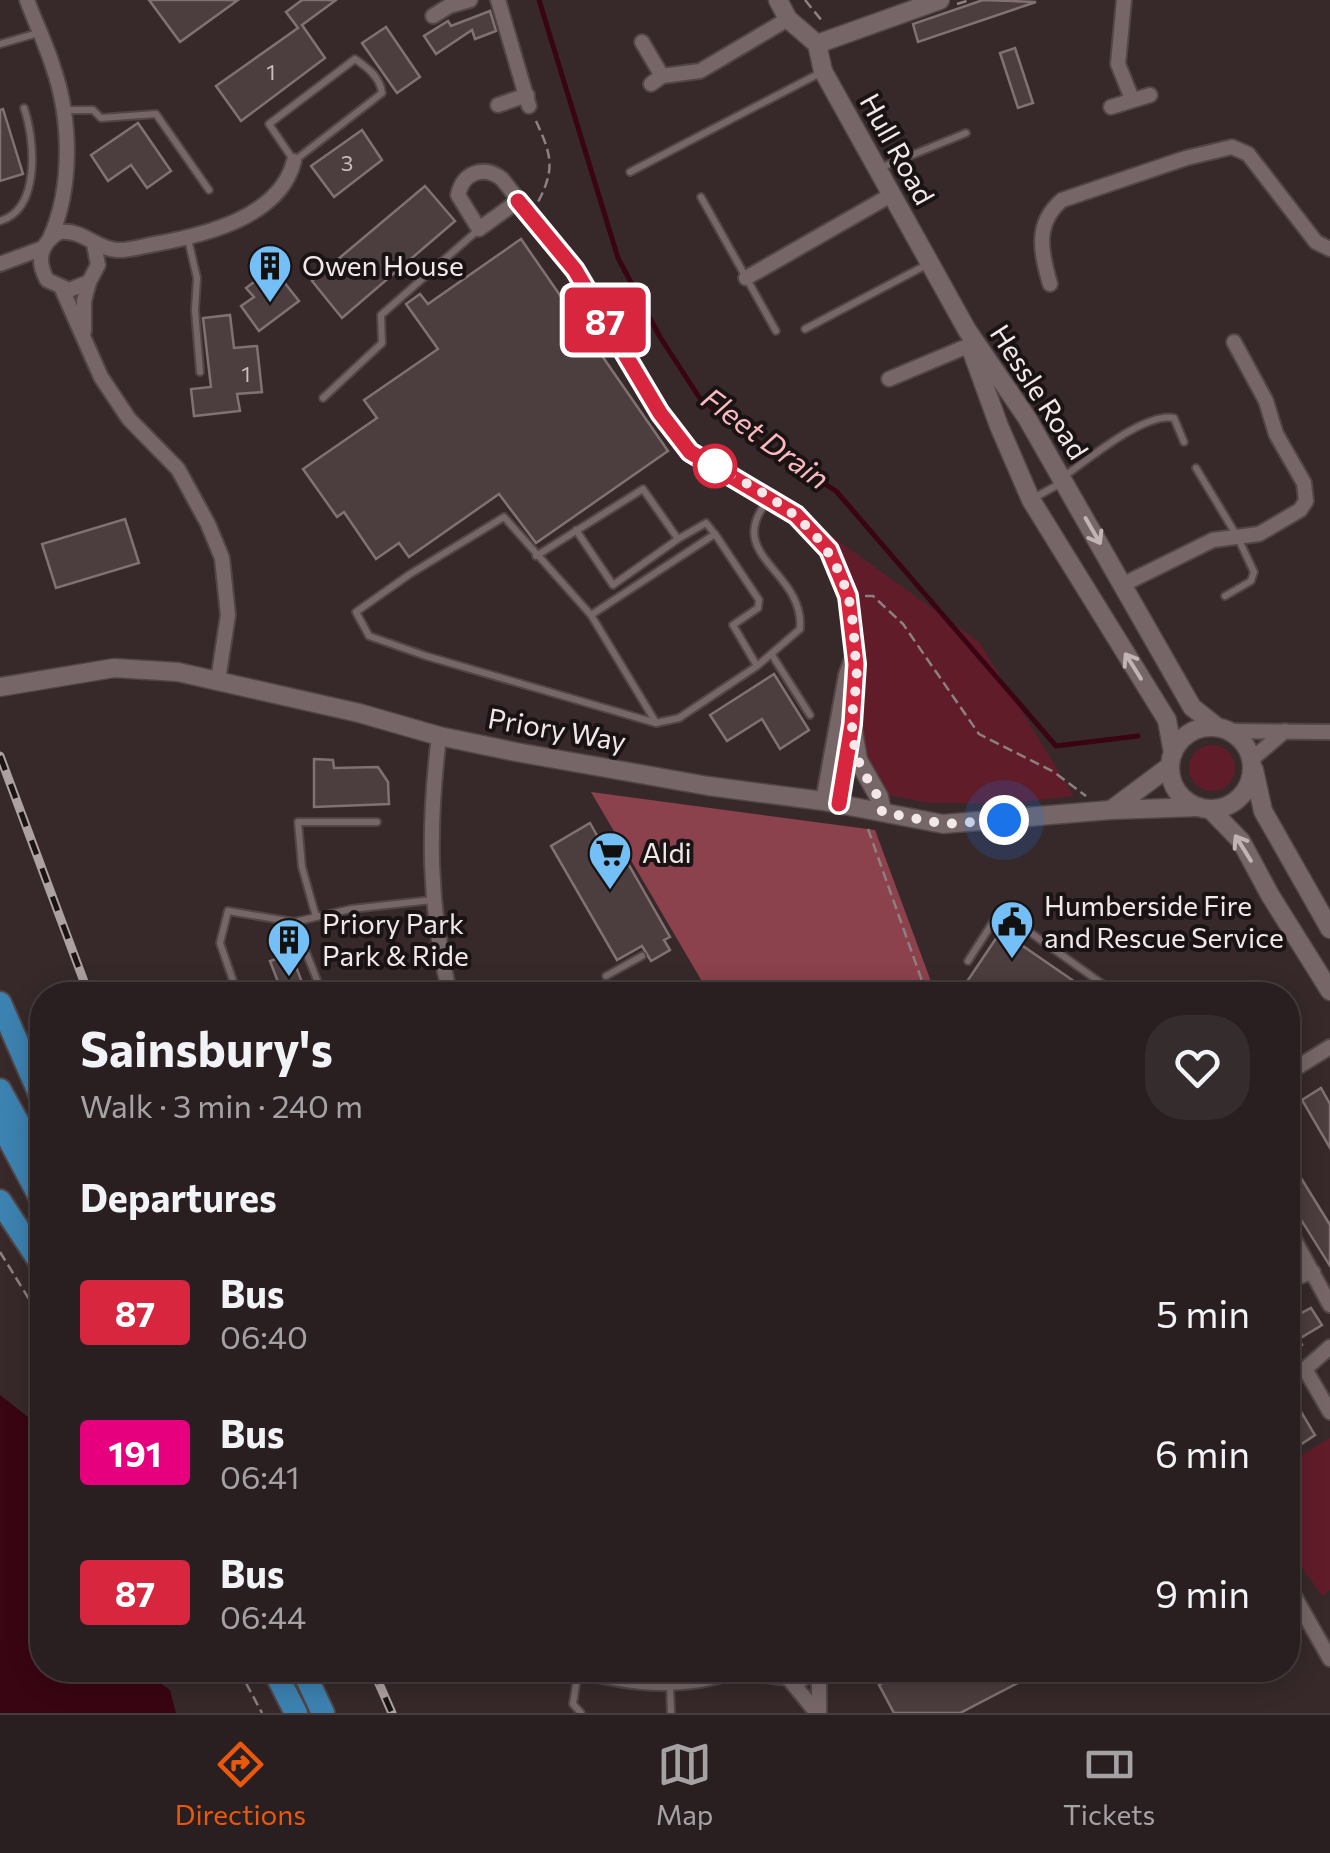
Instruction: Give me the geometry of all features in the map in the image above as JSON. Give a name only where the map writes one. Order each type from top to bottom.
[{"type":"highway","points":[[0,1003],[30,1072]]},
{"type":"highway","points":[[0,1090],[30,1144]]},
{"type":"highway","points":[[0,1122],[30,1178]]},
{"type":"highway","points":[[0,1201],[30,1247]]},
{"type":"highway","points":[[284,1682],[299,1713]]},
{"type":"highway","points":[[309,1682],[323,1713]]},
{"type":"highway","points":[[319,1682],[332,1713]]},
{"type":"street","points":[[27,0],[54,68],[64,110],[64,196],[70,214],[90,240],[98,265]]},
{"type":"street","points":[[433,16],[470,0]]},
{"type":"street","points":[[498,0],[528,101],[498,105]]},
{"type":"street","points":[[778,0],[788,19],[817,44],[916,4],[940,0]]},
{"type":"street","points":[[1124,0],[1118,64],[1132,99]]},
{"type":"street","points":[[642,42],[657,80],[700,71],[788,19]]},
{"type":"street","name":"Hull Road","points":[[817,44],[823,72],[969,338]]},
{"type":"street","points":[[1111,107],[1150,95]]},
{"type":"street","points":[[1050,284],[1042,235],[1049,212],[1062,200],[1186,158],[1232,147],[1248,154],[1316,242],[1330,249]]},
{"type":"street","points":[[85,342],[84,301],[98,265],[119,250],[188,238],[240,218],[275,196],[291,174],[294,161]]},
{"type":"street","points":[[518,201],[479,229],[458,195],[468,176],[485,171],[497,175],[575,270],[660,413],[690,452],[796,515],[829,550],[848,596],[856,669],[852,724],[831,802]]},
{"type":"street","points":[[746,278],[891,195]]},
{"type":"street","points":[[64,196],[46,243],[42,270],[47,280],[62,289],[80,288],[89,282]]},
{"type":"street","points":[[4,263],[70,231],[119,250]]},
{"type":"street","points":[[4,263],[30,264],[42,270]]},
{"type":"street","points":[[62,289],[110,391],[129,419],[178,469],[222,558],[228,615],[218,680]]},
{"type":"street","points":[[889,379],[969,338]]},
{"type":"street","name":"Hessle Road","points":[[969,338],[1027,418],[1192,706],[1223,729]]},
{"type":"street","name":"Hessle Road","points":[[969,338],[999,426],[1031,500],[1167,720],[1171,759]]},
{"type":"street","points":[[1124,584],[1213,540],[1259,534],[1276,526],[1300,510],[1307,495],[1276,434],[1266,401],[1234,342]]},
{"type":"street","points":[[831,802],[846,675],[853,656]]},
{"type":"street","name":"Priory Way","points":[[3,686],[114,668],[178,672],[359,713],[439,736],[708,786],[831,802],[944,824],[1103,811],[1205,808]]},
{"type":"street","points":[[852,724],[858,760],[879,798],[882,812]]},
{"type":"street","points":[[1223,729],[1240,738],[1252,762],[1263,811],[1330,929]]},
{"type":"street","points":[[1205,808],[1237,801],[1252,778],[1252,762],[1285,730]]},
{"type":"street","points":[[1103,811],[1171,759],[1190,732],[1330,732]]},
{"type":"street","points":[[439,736],[430,830],[432,900],[448,982]]},
{"type":"street","points":[[1171,759],[1177,792],[1205,808],[1241,841],[1270,896],[1330,991]]},
{"type":"street","points":[[1300,1066],[1330,1048]]},
{"type":"street","points":[[1300,1249],[1330,1305]]},
{"type":"street","points":[[1300,1276],[1313,1272]]},
{"type":"street","points":[[1300,1371],[1330,1347]]},
{"type":"street","points":[[1305,1369],[1330,1412]]},
{"type":"street","points":[[1300,1605],[1330,1659]]},
{"type":"street","points":[[639,1682],[670,1686],[687,1682]]},
{"type":"street","points":[[788,1682],[818,1713]]},
{"type":"street","points":[[818,1682],[818,1713]]},
{"type":"lane","points":[[0,44],[40,33]]},
{"type":"lane","points":[[356,59],[369,68],[381,84],[382,93],[294,161],[270,124],[356,59]]},
{"type":"lane","points":[[630,172],[823,72]]},
{"type":"lane","points":[[0,221],[20,208],[30,179],[31,135],[24,108]]},
{"type":"lane","points":[[64,110],[93,110],[101,118],[156,114],[209,190]]},
{"type":"lane","points":[[877,170],[966,133]]},
{"type":"lane","points":[[701,198],[776,330]]},
{"type":"lane","points":[[323,398],[382,343],[382,315],[479,229]]},
{"type":"lane","points":[[188,238],[197,278],[194,310],[200,372]]},
{"type":"lane","points":[[806,329],[930,264]]},
{"type":"lane","points":[[1031,500],[1144,424],[1161,417],[1174,418],[1184,442]]},
{"type":"lane","points":[[1196,468],[1254,572],[1251,582],[1226,596]]},
{"type":"lane","points":[[536,556],[643,489],[678,539]]},
{"type":"lane","points":[[656,722],[591,615],[504,517],[356,612],[369,636],[426,656],[656,722],[679,718],[757,666],[800,629],[796,600],[753,539],[752,525],[771,498]]},
{"type":"lane","points":[[576,530],[613,585],[706,522],[759,600],[758,608],[733,626],[757,666]]},
{"type":"lane","points":[[591,615],[714,534]]},
{"type":"lane","points":[[772,654],[810,715]]},
{"type":"lane","points":[[316,917],[302,867],[298,822],[378,822]]},
{"type":"lane","points":[[234,982],[220,943],[228,911],[294,922],[351,909],[432,900]]},
{"type":"lane","points":[[968,961],[1000,911],[1100,982]]},
{"type":"lane","points":[[294,922],[318,982]]},
{"type":"lane","points":[[606,976],[642,956]]},
{"type":"lane","points":[[576,1682],[573,1704],[581,1713]]},
{"type":"lane","points":[[670,1686],[671,1713]]},
{"type":"path","points":[[804,0],[829,28],[847,26],[850,32]]},
{"type":"path","points":[[528,101],[552,156],[545,189],[530,215]]},
{"type":"path","points":[[848,596],[873,596],[903,624],[979,734],[1054,772],[1103,811]]},
{"type":"path","points":[[861,808],[922,982]]},
{"type":"path","points":[[0,1252],[30,1301]]},
{"type":"path","points":[[245,1682],[262,1713]]},
{"type":"shaded area","points":[[829,534],[979,642],[1074,796],[1014,803],[929,803],[867,791],[847,764],[862,666],[858,612]]},
{"type":"shaded area","points":[[1212,745],[1228,752],[1235,768],[1228,784],[1212,791],[1196,784],[1189,768],[1196,752]]},
{"type":"shaded area","points":[[591,792],[875,830],[931,982],[702,982]]},
{"type":"shaded area","points":[[0,1395],[30,1419],[30,1682],[159,1682],[170,1690],[176,1713],[0,1713]]},
{"type":"shaded area","points":[[1330,1438],[1330,1590],[1322,1596],[1300,1564],[1300,1456]]},
{"type":"building","points":[[149,0],[238,0],[180,42]]},
{"type":"building","points":[[302,0],[336,0],[302,25],[325,58],[241,121],[216,86],[298,28],[286,12]]},
{"type":"building","points":[[983,0],[1036,2],[918,42],[913,24]]},
{"type":"building","points":[[490,11],[496,31],[475,39],[472,30],[436,54],[424,36],[448,21],[451,26]]},
{"type":"building","points":[[386,27],[420,77],[397,93],[362,43]]},
{"type":"building","points":[[1015,48],[1033,103],[1018,108],[1000,53]]},
{"type":"building","points":[[3,109],[23,174],[0,181],[0,110]]},
{"type":"building","points":[[138,123],[171,171],[147,188],[131,165],[108,181],[91,155]]},
{"type":"building","points":[[362,130],[382,160],[334,197],[311,166]]},
{"type":"building","points":[[425,186],[455,221],[342,318],[312,281]]},
{"type":"building","points":[[521,239],[668,451],[536,543],[499,494],[409,557],[399,543],[376,559],[344,512],[337,517],[303,469],[377,418],[364,400],[438,349],[406,304],[420,294],[428,304]]},
{"type":"building","name":"Owen House","points":[[261,277],[268,286],[280,277],[299,301],[259,331],[241,306],[254,297],[246,288]]},
{"type":"building","points":[[230,315],[234,348],[257,346],[262,392],[237,394],[240,411],[194,416],[191,389],[211,387],[203,318]]},
{"type":"building","points":[[125,519],[139,563],[56,588],[42,544]]},
{"type":"building","points":[[774,674],[809,730],[780,749],[762,719],[727,741],[710,715]]},
{"type":"building","points":[[314,759],[333,760],[334,768],[378,767],[388,782],[389,804],[314,807]]},
{"type":"building","name":"Aldi","points":[[590,823],[603,846],[614,839],[670,937],[664,940],[670,950],[651,961],[642,946],[617,960],[551,846]]},
{"type":"building","name":"Humberside Fire and Rescue Service","points":[[1001,931],[1075,982],[967,982]]},
{"type":"building","name":"Priory Park Park & Ride","points":[[291,954],[302,982],[278,982],[270,961]]},
{"type":"building","points":[[1321,1088],[1330,1104],[1330,1148],[1302,1100]]},
{"type":"building","points":[[1300,1176],[1330,1225],[1330,1266],[1300,1218]]},
{"type":"building","points":[[1311,1308],[1322,1325],[1300,1338],[1300,1314]]},
{"type":"building","points":[[1300,1410],[1315,1435],[1300,1445]]},
{"type":"building","points":[[1020,1682],[960,1713],[894,1713],[879,1685]]},
{"type":"waterway","name":"Fleet Drain","points":[[539,0],[618,258],[660,337],[699,397],[739,430],[836,491],[1056,746],[1138,736]]},
{"type":"railway","points":[[0,756],[84,982]]},
{"type":"railway","points":[[378,1682],[392,1713]]},
{"type":"bus line","name":"87","points":[[518,201],[575,270],[660,413],[690,452],[796,515],[829,550],[848,596],[856,660],[852,724],[839,804]]},
{"type":"place","name":"Owen House","points":[[270,304]]},
{"type":"place","name":"Aldi","points":[[610,891]]},
{"type":"place","name":"Humberside Fire and Rescue Service","points":[[1012,960]]},
{"type":"place","name":"Priory Park Park & Ride","points":[[289,978]]},
{"type":"route","points":[[715,466],[796,515],[829,550],[848,596],[853,627],[856,669],[852,724],[856,751],[882,812],[944,824],[1004,820]]}]
